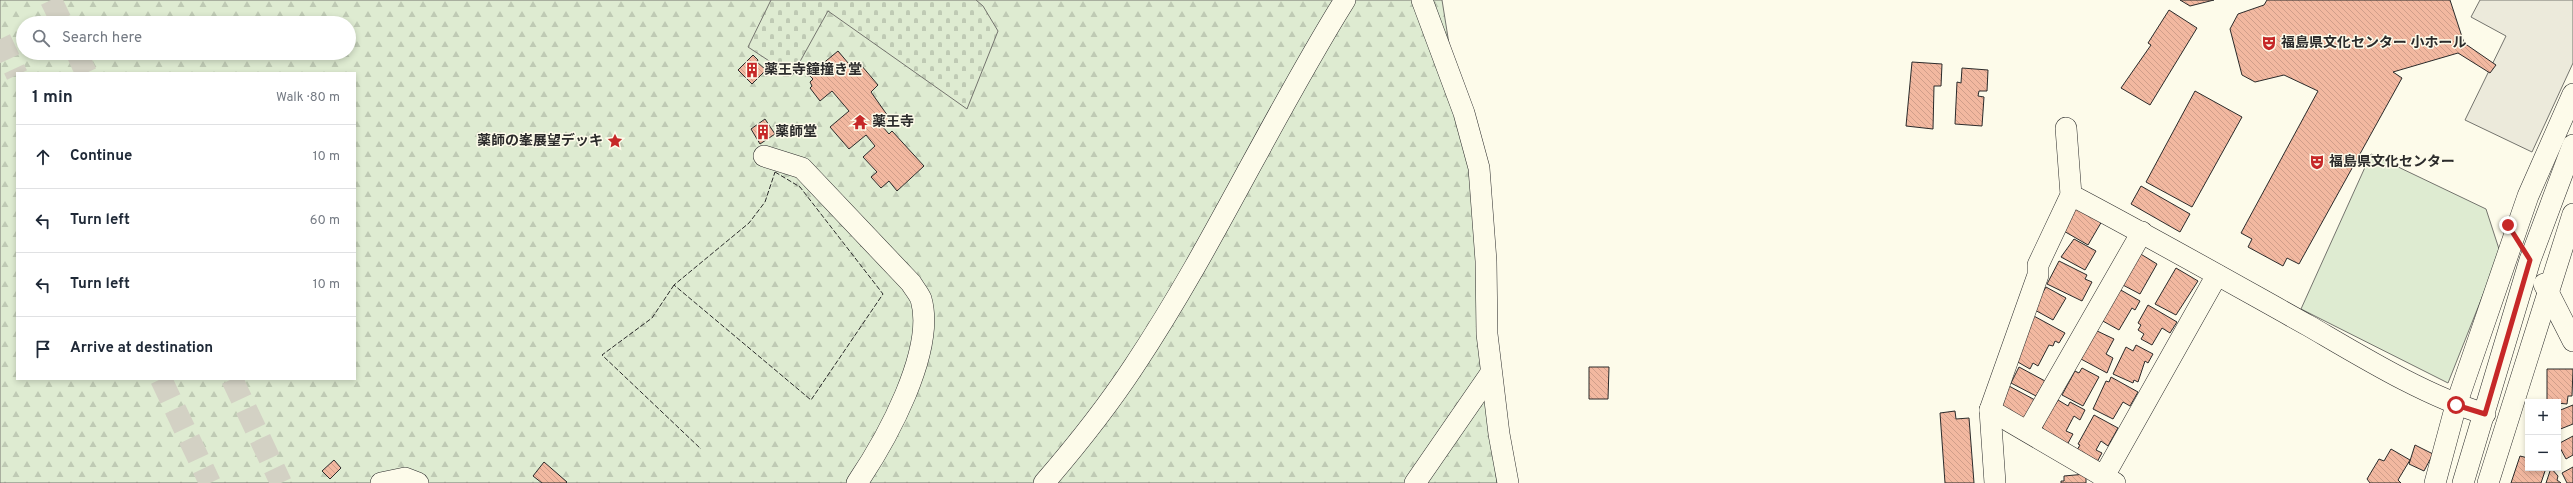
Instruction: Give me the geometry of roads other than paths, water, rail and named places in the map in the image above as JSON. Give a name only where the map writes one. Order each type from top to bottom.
[{"type":"street","points":[[1044,483],[1082,438],[1134,366],[1196,265],[1318,43],[1344,0]]},
{"type":"street","points":[[1422,0],[1464,113],[1479,168],[1486,261],[1486,334],[1499,434],[1508,483]]},
{"type":"street","points":[[2435,483],[2456,405],[2528,196],[2573,94]]},
{"type":"street","points":[[1995,483],[1990,410],[2038,275],[2038,265],[2071,195],[2066,128]]},
{"type":"street","points":[[2463,483],[2485,414],[2530,260],[2573,145]]},
{"type":"street","points":[[764,156],[802,168],[911,284],[921,299],[922,345],[915,372],[890,426],[857,483]]},
{"type":"street","points":[[2071,195],[2142,232],[2344,346],[2456,405],[2485,414]]},
{"type":"street","points":[[2488,483],[2573,214]]},
{"type":"street","points":[[2508,225],[2548,290],[2573,341]]},
{"type":"street","points":[[2028,431],[2142,232]]},
{"type":"street","points":[[1990,410],[2028,431],[2108,481],[2217,274]]},
{"type":"street","points":[[1415,483],[1491,373]]},
{"type":"street","points":[[381,483],[404,478],[418,483]]},
{"type":"tunnel","points":[[51,0],[59,16]]},
{"type":"tunnel","points":[[0,39],[16,73]]},
{"type":"tunnel","points":[[80,60],[86,72]]},
{"type":"tunnel","points":[[161,380],[210,483]]},
{"type":"tunnel","points":[[232,380],[281,483]]},
{"type":"place","name":"福島県文化センター 小ホール","points":[[2269,43]]},
{"type":"place","name":"薬王寺鐘撞き堂","points":[[752,70]]},
{"type":"place","name":"薬王寺","points":[[860,122]]},
{"type":"place","name":"薬師堂","points":[[763,132]]},
{"type":"place","name":"薬師の峯展望デッキ","points":[[615,141]]},
{"type":"place","name":"福島県文化センター","points":[[2317,162]]}]
